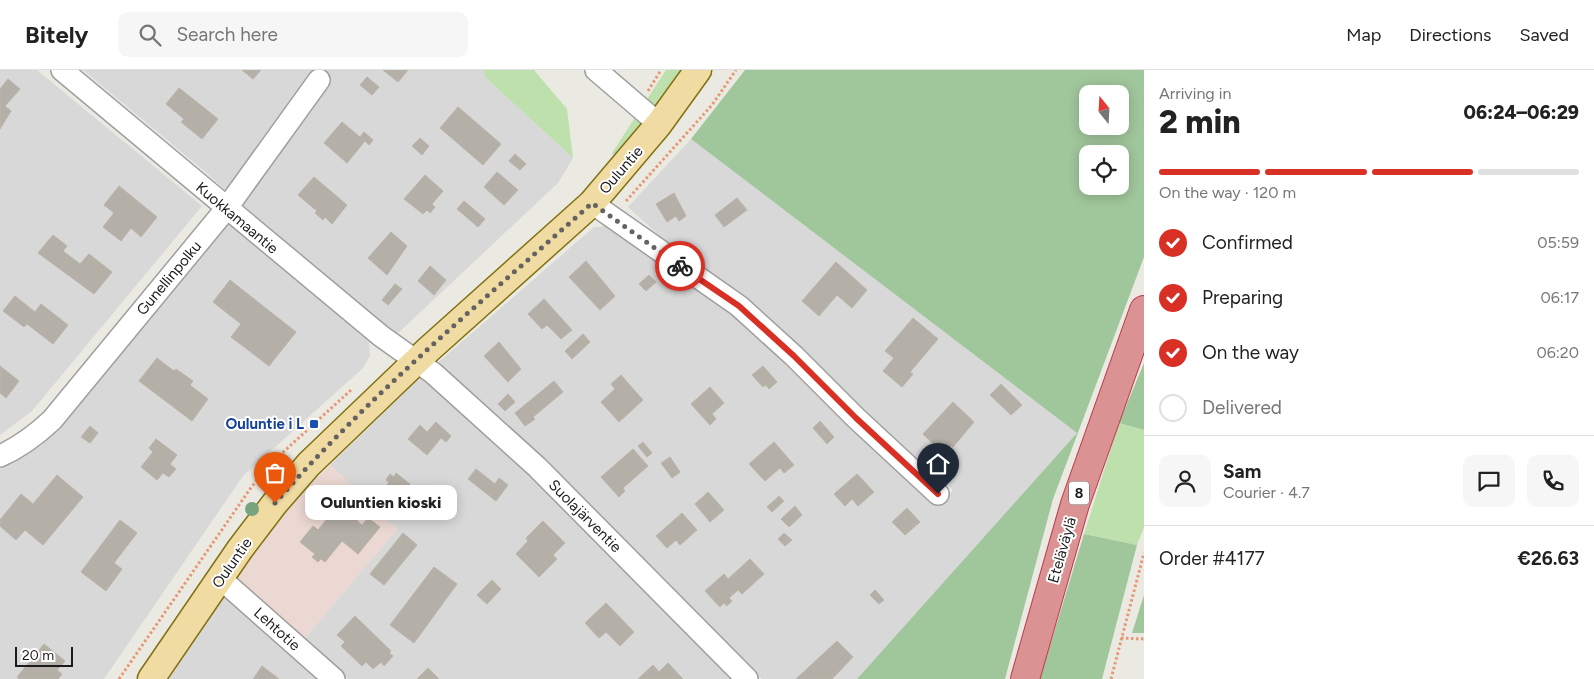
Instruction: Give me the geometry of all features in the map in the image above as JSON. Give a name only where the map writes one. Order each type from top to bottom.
[{"type":"highway","name":"Eteläväylä","points":[[1025,679],[1075,504],[1144,310]]},
{"type":"main road","name":"Ouluntie","points":[[151,679],[275,503],[309,464],[416,361],[602,209],[698,70]]},
{"type":"street","name":"Kuokkamaantie","points":[[62,70],[226,209],[381,336],[416,361]]},
{"type":"street","points":[[596,70],[638,108],[659,124]]},
{"type":"street","name":"Gunellinpolku","points":[[0,456],[16,449],[36,435],[52,420],[226,209],[319,80]]},
{"type":"street","points":[[602,209],[671,260],[739,306],[938,494]]},
{"type":"street","name":"Suolajärventie","points":[[416,361],[434,373],[537,467],[747,679]]},
{"type":"street","name":"Lehtotie","points":[[221,579],[334,679]]},
{"type":"path","points":[[638,108],[661,70]]},
{"type":"path","points":[[602,209],[656,169],[707,111],[736,70]]},
{"type":"path","points":[[1111,679],[1144,553]]},
{"type":"path","points":[[1121,638],[1144,639]]},
{"type":"shaded area","points":[[0,70],[37,70],[202,206],[32,411],[0,435]]},
{"type":"shaded area","points":[[83,70],[484,70],[485,77],[573,158],[558,183],[395,336],[272,232],[203,170]]},
{"type":"shaded area","points":[[691,139],[1077,433],[857,679],[762,679],[542,461],[435,365],[594,227],[606,226],[623,234],[734,315],[849,427],[939,505],[953,490],[862,410],[801,347],[746,296],[674,249],[628,207]]},
{"type":"shaded area","points":[[226,221],[369,342],[370,356],[363,368],[243,476],[104,679],[0,679],[0,469],[42,445]]},
{"type":"shaded area","points":[[423,375],[532,472],[733,679],[348,679],[304,639],[397,529],[330,465]]},
{"type":"shaded area","points":[[330,465],[397,529],[304,639],[236,577],[290,505]]},
{"type":"shaded area","points":[[223,592],[319,679],[164,679]]},
{"type":"green space","points":[[484,70],[534,70],[567,109],[573,158],[485,77]]},
{"type":"green space","points":[[666,70],[681,70],[649,118],[615,156],[612,153]]},
{"type":"green space","points":[[745,70],[1144,70],[1144,257],[1053,499],[1005,679],[857,679],[1077,433],[691,139]]},
{"type":"green space","points":[[1144,363],[1144,430],[1119,423]]},
{"type":"green space","points":[[1119,423],[1144,430],[1144,527],[1137,545],[1084,534]]},
{"type":"green space","points":[[1084,534],[1137,545],[1102,679],[1040,679]]},
{"type":"green space","points":[[1144,595],[1144,633],[1132,633]]},
{"type":"building","points":[[242,70],[261,70],[253,79]]},
{"type":"building","points":[[383,70],[408,70],[398,82]]},
{"type":"building","points":[[367,77],[379,87],[372,95],[360,85]]},
{"type":"building","points":[[8,79],[20,89],[5,106],[11,111],[0,129],[0,89]]},
{"type":"building","points":[[179,88],[218,119],[202,139],[181,122],[184,119],[166,104]]},
{"type":"building","points":[[458,107],[501,144],[483,165],[440,128]]},
{"type":"building","points":[[342,122],[360,137],[364,132],[373,140],[369,145],[365,141],[347,163],[324,143]]},
{"type":"building","points":[[420,138],[429,146],[422,155],[412,146]]},
{"type":"building","points":[[515,154],[526,164],[520,170],[509,161]]},
{"type":"building","points":[[497,172],[518,190],[504,205],[484,187]]},
{"type":"building","points":[[425,175],[443,191],[432,204],[435,207],[430,213],[427,210],[423,214],[404,199]]},
{"type":"building","points":[[314,177],[347,205],[332,224],[325,217],[323,220],[315,213],[317,211],[298,195]]},
{"type":"building","points":[[119,186],[157,217],[141,237],[131,228],[121,241],[103,227],[114,213],[104,205]]},
{"type":"building","points":[[674,193],[686,216],[679,221],[676,216],[667,222],[656,204]]},
{"type":"building","points":[[737,198],[747,210],[724,227],[715,215]]},
{"type":"building","points":[[464,201],[485,219],[478,227],[457,209]]},
{"type":"building","points":[[391,232],[407,246],[387,275],[368,258]]},
{"type":"building","points":[[53,235],[67,246],[63,251],[80,264],[89,254],[112,272],[94,294],[38,253]]},
{"type":"building","points":[[586,261],[615,296],[600,310],[569,277]]},
{"type":"building","points":[[836,262],[867,290],[852,308],[837,295],[819,316],[802,301]]},
{"type":"building","points":[[430,266],[446,280],[434,295],[418,281]]},
{"type":"building","points":[[649,275],[656,282],[646,291],[639,284]]},
{"type":"building","points":[[230,280],[296,332],[269,366],[231,337],[241,324],[213,302]]},
{"type":"building","points":[[395,284],[402,289],[388,305],[382,300]]},
{"type":"building","points":[[15,296],[35,312],[41,304],[68,325],[53,344],[27,324],[24,327],[3,311]]},
{"type":"building","points":[[544,299],[572,330],[561,339],[547,325],[542,329],[528,314]]},
{"type":"building","points":[[913,318],[938,339],[910,372],[913,374],[902,387],[883,371],[894,358],[885,351]]},
{"type":"building","points":[[583,334],[590,342],[572,359],[565,351]]},
{"type":"building","points":[[499,342],[521,369],[508,382],[484,356]]},
{"type":"building","points":[[157,358],[174,371],[176,369],[193,381],[190,385],[208,399],[192,421],[139,381]]},
{"type":"building","points":[[0,366],[19,381],[6,398],[0,393]]},
{"type":"building","points":[[763,366],[777,382],[769,389],[766,385],[763,387],[752,375]]},
{"type":"building","points":[[621,375],[643,400],[619,422],[601,402],[615,389],[611,384]]},
{"type":"building","points":[[554,381],[563,392],[525,426],[515,413]]},
{"type":"building","points":[[1001,384],[1022,405],[1011,415],[990,395]]},
{"type":"building","points":[[710,387],[724,403],[712,414],[716,419],[710,425],[691,404]]},
{"type":"building","points":[[508,394],[515,402],[505,411],[498,404]]},
{"type":"building","points":[[953,402],[974,422],[953,447],[951,445],[943,453],[923,434]]},
{"type":"building","points":[[820,421],[834,437],[827,444],[813,428]]},
{"type":"building","points":[[436,422],[451,436],[446,442],[441,438],[427,455],[408,439],[420,425],[427,432]]},
{"type":"building","points":[[90,426],[98,433],[90,443],[81,437]]},
{"type":"building","points":[[156,439],[177,455],[170,464],[176,469],[169,477],[163,473],[157,480],[141,467],[153,452],[149,448]]},
{"type":"building","points":[[643,442],[652,453],[647,457],[638,446]]},
{"type":"building","points":[[774,442],[794,465],[784,473],[780,468],[765,481],[749,464]]},
{"type":"building","points":[[633,449],[648,466],[623,488],[625,491],[619,497],[601,477]]},
{"type":"building","points":[[670,457],[680,472],[672,478],[661,463]]},
{"type":"building","points":[[476,469],[495,484],[499,478],[508,485],[496,501],[468,479]]},
{"type":"building","points":[[396,473],[410,484],[398,500],[384,489],[389,482],[386,480],[390,474],[394,477]]},
{"type":"building","points":[[857,474],[874,492],[858,506],[852,499],[845,506],[834,494]]},
{"type":"building","points":[[57,475],[83,497],[43,545],[25,530],[16,540],[0,526],[0,520],[21,494],[33,504]]},
{"type":"building","points":[[708,492],[724,510],[710,522],[695,504]]},
{"type":"building","points":[[779,496],[784,501],[772,512],[767,507]]},
{"type":"building","points":[[340,503],[359,519],[357,521],[362,525],[368,518],[380,527],[358,554],[342,541],[325,562],[321,559],[318,562],[312,557],[315,554],[300,542],[313,526],[318,530]]},
{"type":"building","points":[[795,506],[802,515],[789,527],[781,519]]},
{"type":"building","points":[[907,508],[920,522],[905,535],[892,522]]},
{"type":"building","points":[[682,513],[697,530],[680,545],[676,540],[667,548],[656,536]]},
{"type":"building","points":[[120,520],[137,533],[114,563],[122,569],[106,591],[81,572]]},
{"type":"building","points":[[543,521],[565,543],[553,555],[557,559],[539,577],[516,554],[528,541],[526,538]]},
{"type":"building","points":[[403,533],[417,545],[384,585],[370,574]]},
{"type":"building","points":[[784,533],[792,540],[785,546],[778,539]]},
{"type":"building","points":[[750,559],[764,574],[742,594],[738,590],[729,598],[732,601],[727,606],[724,603],[720,607],[705,591],[724,574],[728,579]]},
{"type":"building","points":[[434,567],[457,584],[414,643],[390,625]]},
{"type":"building","points":[[492,580],[501,589],[487,604],[477,595]]},
{"type":"building","points":[[875,590],[884,600],[879,604],[870,595]]},
{"type":"building","points":[[606,603],[634,632],[620,646],[606,632],[599,638],[585,623]]},
{"type":"building","points":[[355,616],[391,651],[389,653],[393,656],[384,666],[381,662],[373,669],[366,662],[362,666],[341,646],[345,642],[337,635]]},
{"type":"building","points":[[837,641],[853,657],[832,679],[796,679]]},
{"type":"building","points":[[44,644],[65,661],[57,670],[62,674],[58,679],[19,679],[17,677]]},
{"type":"building","points":[[668,663],[683,679],[638,679],[653,665],[659,672]]},
{"type":"building","points":[[262,666],[279,679],[253,679]]},
{"type":"building","points":[[428,668],[439,679],[417,679]]},
{"type":"way so far","points":[[275,503],[309,464],[388,387],[592,203],[612,215],[680,266]]},
{"type":"place","name":"Ouluntie i L","points":[[314,424]]},
{"type":"place","name":"Ouluntien kioski","points":[[275,503]]},
{"type":"route","points":[[680,266],[739,306],[938,494]]}]
